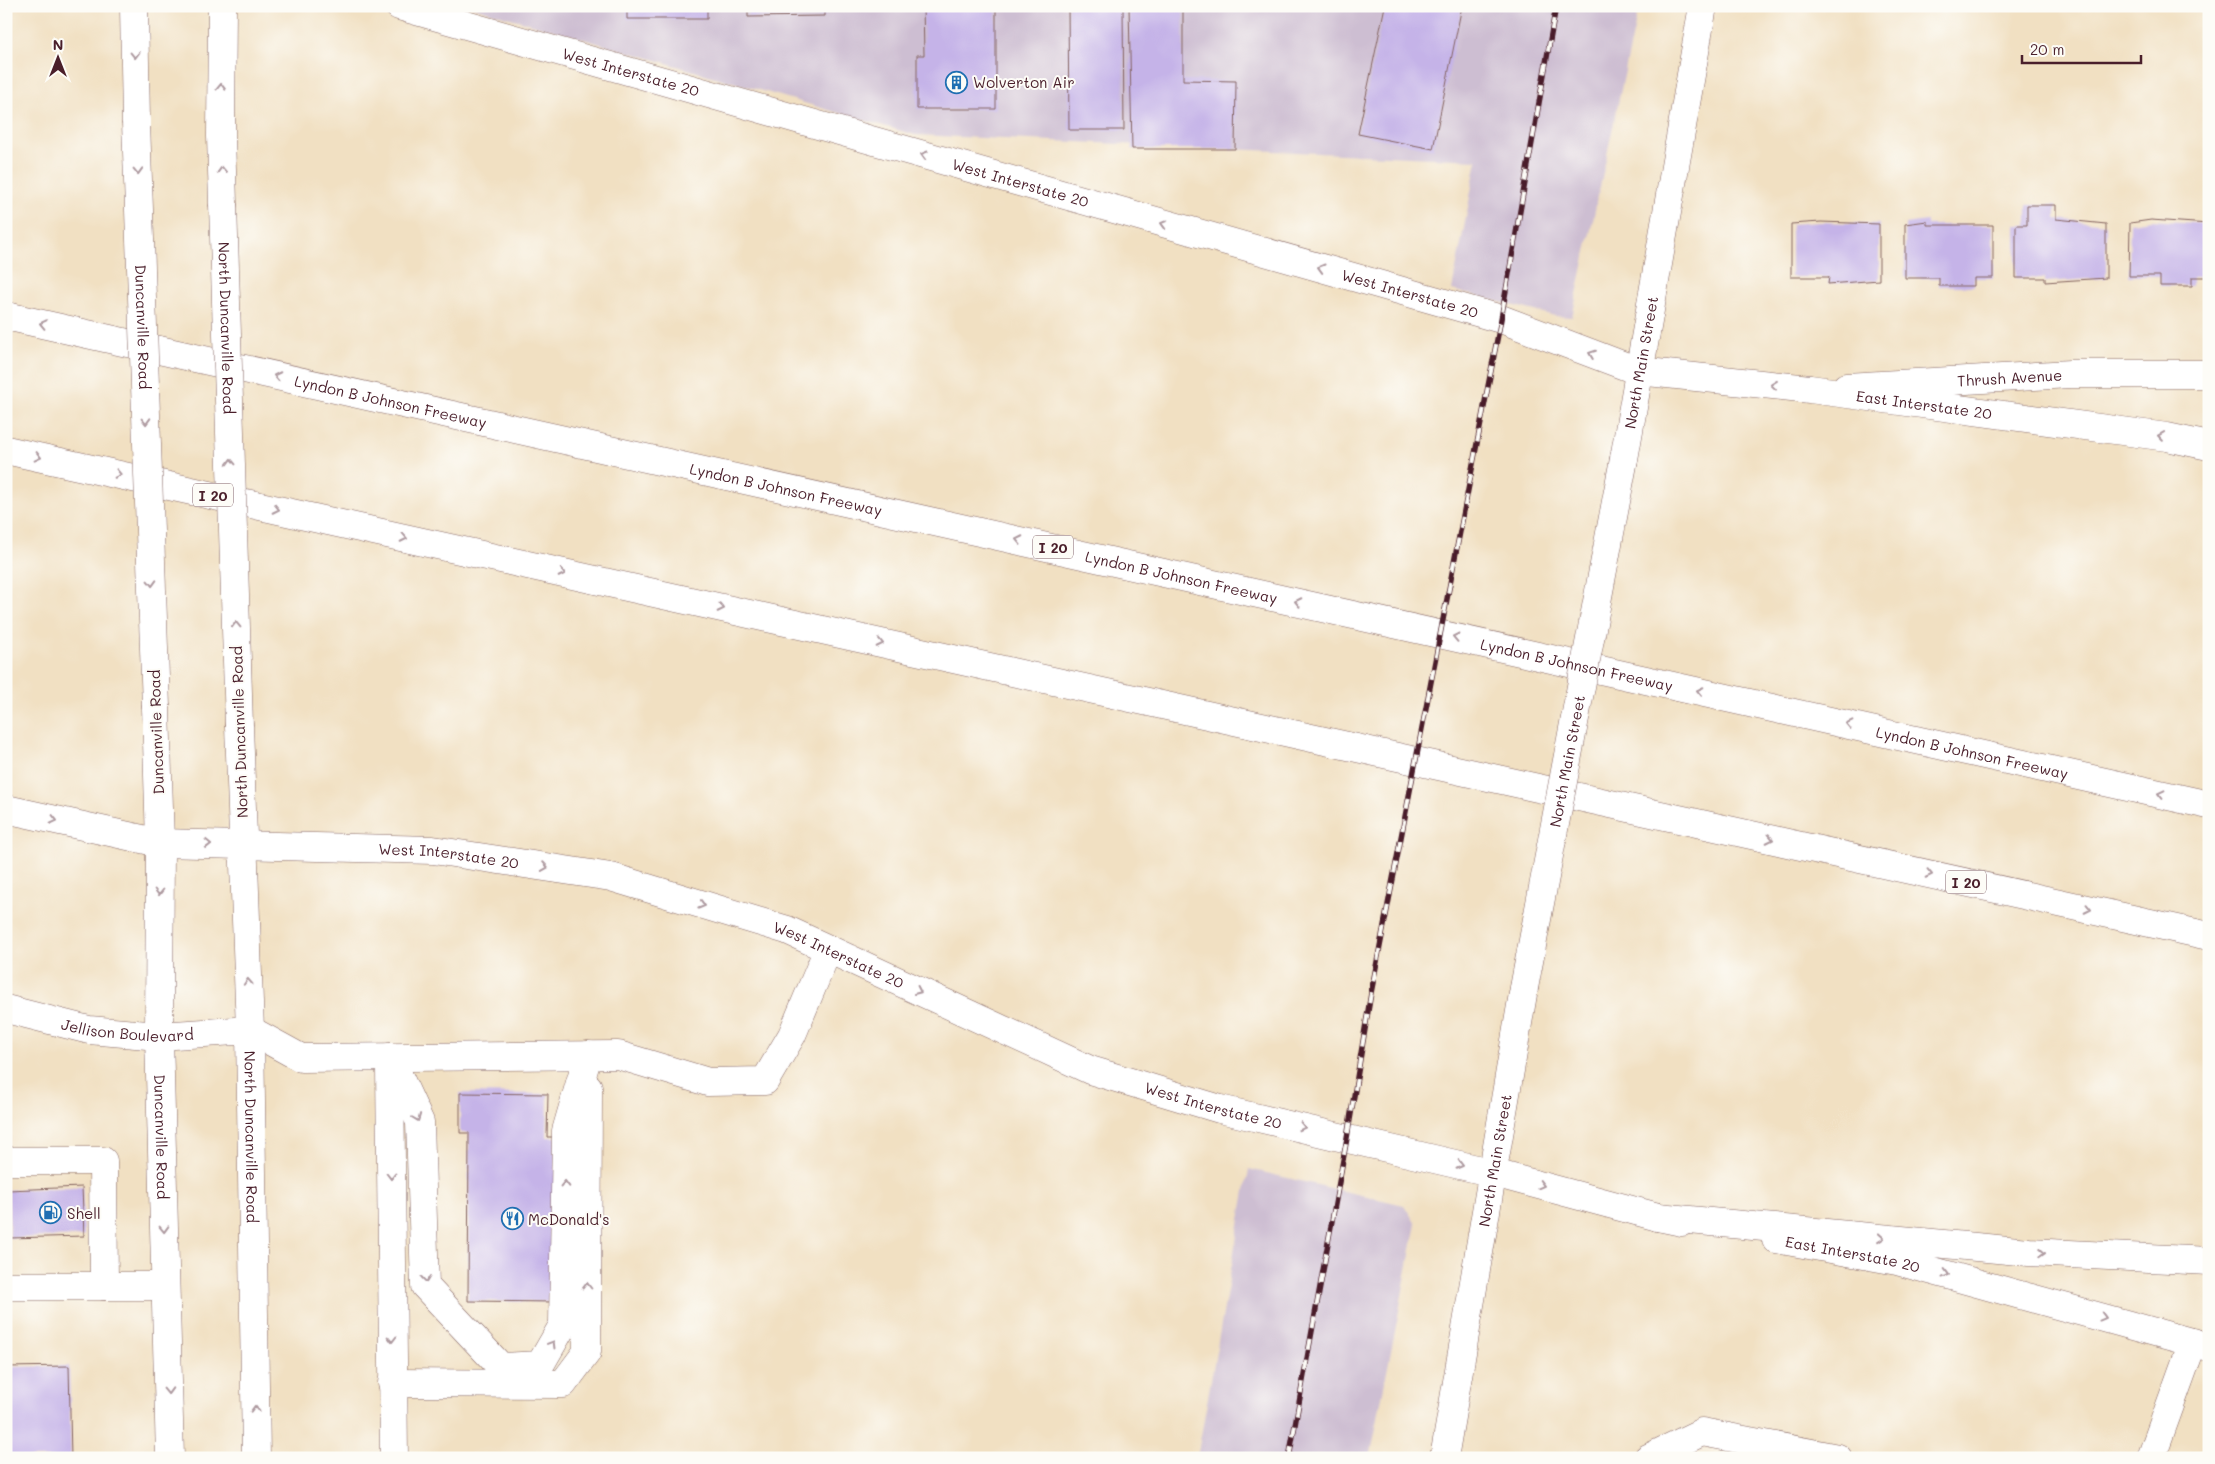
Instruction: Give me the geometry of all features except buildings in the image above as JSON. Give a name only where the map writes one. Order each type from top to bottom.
[{"type":"main road","name":"Duncanville Road","points":[[134,6],[136,122],[160,843],[159,1036],[170,1458]]},
{"type":"main road","name":"North Duncanville Road","points":[[222,6],[221,136],[242,845],[250,1030],[256,1458]]},
{"type":"main road","name":"West Interstate 20","points":[[399,6],[1501,319],[1638,371]]},
{"type":"main road","name":"North Main Street","points":[[1444,1458],[1524,988],[1624,459],[1703,6]]},
{"type":"main road","name":"Lyndon B Johnson Freeway","points":[[6,316],[2209,805]]},
{"type":"main road","name":"East Interstate 20","points":[[1638,371],[1810,389],[2168,437],[2209,446]]},
{"type":"main road","name":"Thrush Avenue","points":[[1810,389],[2070,374],[2209,374]]},
{"type":"main road","name":"I 20","points":[[6,450],[2209,936]]},
{"type":"main road","name":"West Interstate 20","points":[[6,809],[160,843],[433,850],[611,877],[787,930],[1090,1070],[1220,1109],[1494,1173]]},
{"type":"main road","points":[[250,1030],[301,1058],[618,1055],[708,1082],[765,1081],[792,1035],[828,949]]},
{"type":"main road","name":"Jellison Boulevard","points":[[6,1009],[89,1030],[159,1036],[250,1030]]},
{"type":"main road","points":[[390,1057],[420,1122],[425,1286],[501,1366],[540,1364],[563,1325],[566,1131],[588,1055]]},
{"type":"main road","points":[[392,1383],[563,1384],[587,1352],[588,1055]]},
{"type":"main road","points":[[390,1057],[394,1458]]},
{"type":"main road","points":[[6,1161],[103,1161],[104,1286]]},
{"type":"main road","name":"East Interstate 20","points":[[1494,1173],[1658,1217],[1897,1261],[2201,1344]]},
{"type":"main road","points":[[1658,1217],[2029,1252],[2209,1261]]},
{"type":"main road","points":[[6,1286],[165,1286]]},
{"type":"main road","points":[[2151,1458],[2201,1344]]},
{"type":"main road","points":[[1648,1458],[1702,1432],[1838,1458]]},
{"type":"shaded area","points":[[469,6],[1639,6],[1572,317],[1555,316],[1452,290],[1477,160],[915,135]]},
{"type":"shaded area","points":[[1249,1169],[1404,1205],[1416,1224],[1370,1458],[1197,1458]]},
{"type":"railway","points":[[1289,1458],[1347,1138],[1371,993],[1501,319],[1556,6]]},
{"type":"place","name":"Wolverton Air","points":[[957,82]]},
{"type":"place","name":"Shell","points":[[51,1213]]},
{"type":"place","name":"McDonald's","points":[[512,1219]]}]
